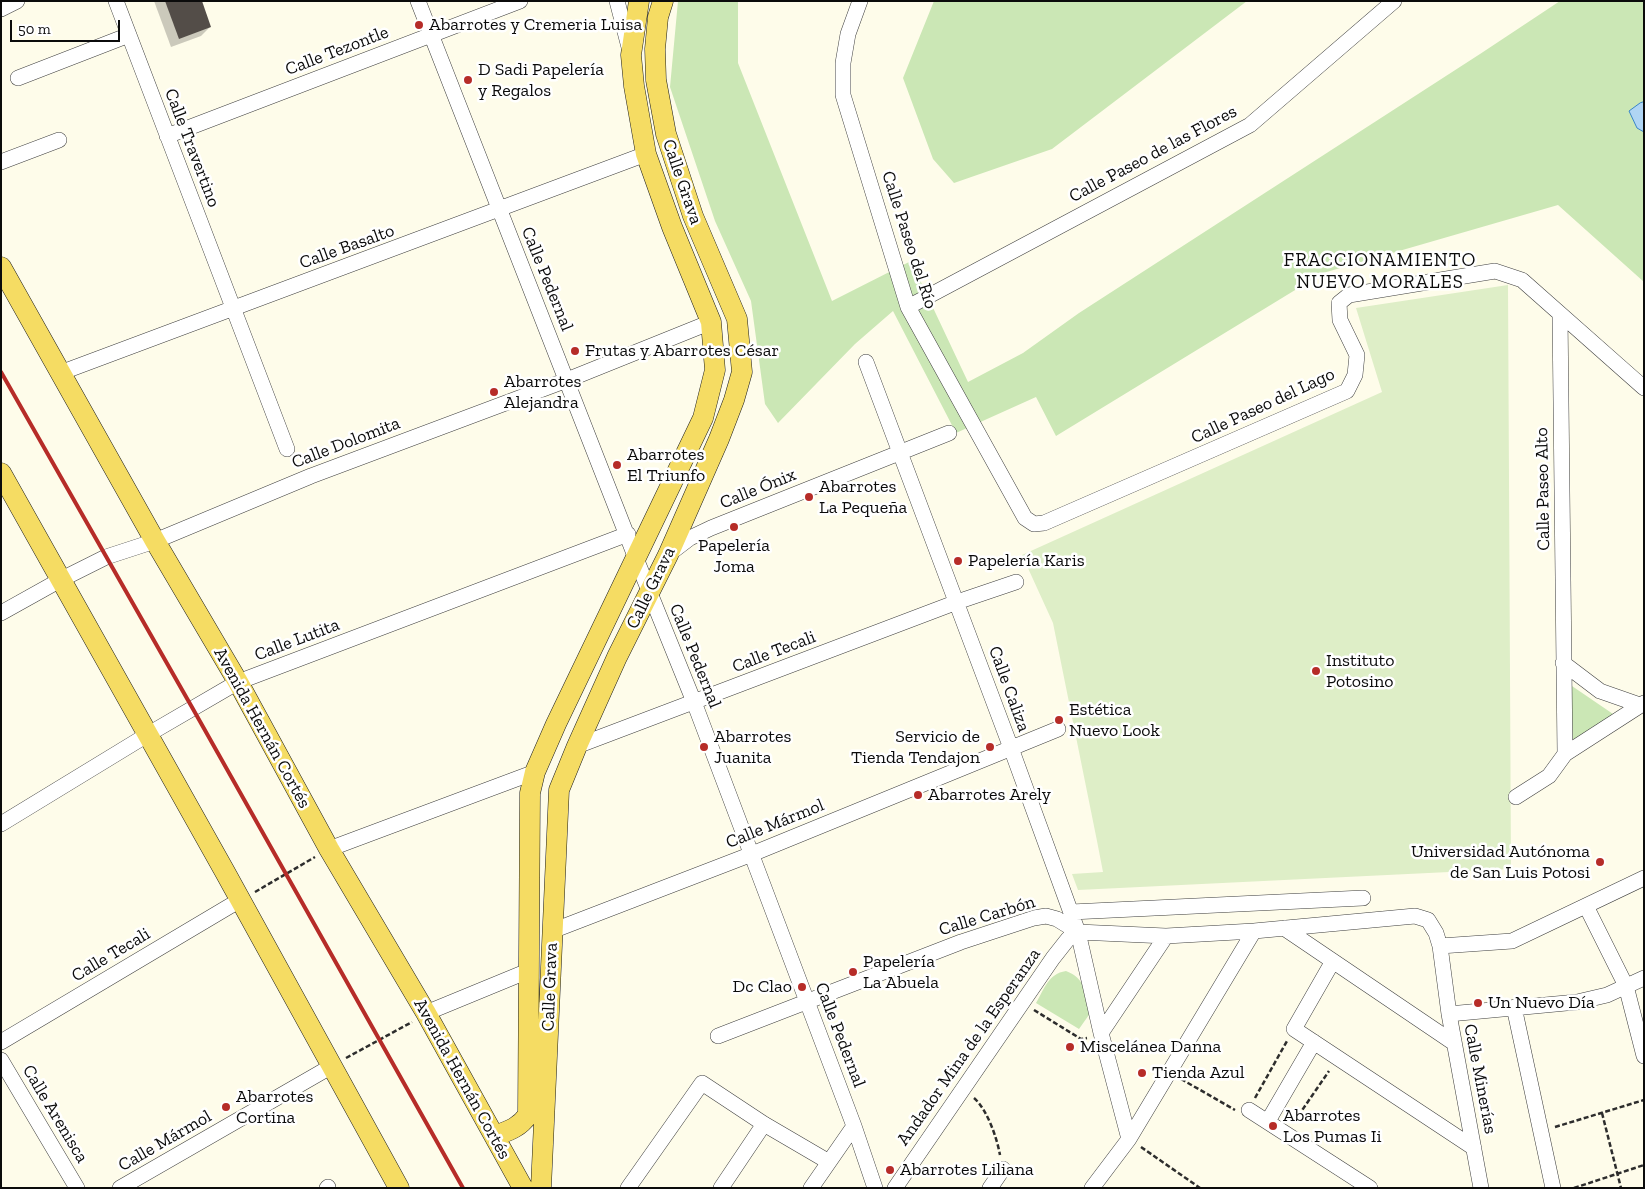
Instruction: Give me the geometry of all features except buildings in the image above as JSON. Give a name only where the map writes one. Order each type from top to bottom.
[{"type":"main road","name":"Calle Grava","points":[[494,1136],[513,1130],[522,1124],[528,1115],[530,793],[535,772],[635,556],[703,418],[715,370],[711,322],[672,227],[646,154],[634,86],[631,55],[639,1]]},
{"type":"main road","name":"Calle Grava","points":[[541,1188],[559,790],[577,746],[649,591],[668,555],[719,439],[734,400],[742,372],[737,319],[692,216],[666,134],[655,65],[658,17],[663,1]]},
{"type":"main road","name":"Avenida Hernán Cortés","points":[[1,267],[155,541],[238,682],[329,849],[426,1013],[523,1188]]},
{"type":"main road","points":[[1,473],[62,579],[399,1188]]},
{"type":"street","points":[[1,9],[18,1]]},
{"type":"street","name":"Calle Travertino","points":[[116,1],[287,449]]},
{"type":"street","name":"Calle Pedernal","points":[[418,1],[694,702],[808,1001],[875,1188]]},
{"type":"street","name":"Calle Tezontle","points":[[168,136],[520,1]]},
{"type":"street","points":[[617,1],[631,55]]},
{"type":"street","name":"Calle Paseo del Río","points":[[860,1],[848,34],[843,63],[843,95],[908,308],[1025,518],[1034,524]]},
{"type":"street","name":"Calle Paseo de las Flores","points":[[908,308],[1250,125],[1394,1]]},
{"type":"street","points":[[18,78],[128,35]]},
{"type":"street","points":[[1,162],[59,140]]},
{"type":"street","name":"Calle Basalto","points":[[60,373],[646,154]]},
{"type":"street","name":"Calle Paseo del Lago","points":[[1034,524],[1044,523],[1348,391],[1355,375],[1357,355],[1340,320],[1339,303],[1349,295],[1495,270],[1522,280],[1644,388]]},
{"type":"street","name":"Calle Paseo Alto","points":[[1560,314],[1565,754]]},
{"type":"street","name":"Calle Dolomita","points":[[1,613],[106,557],[155,541],[311,476],[567,380],[711,322]]},
{"type":"street","name":"Calle Caliza","points":[[866,362],[957,602],[1078,932],[1101,1033],[1129,1139]]},
{"type":"street","name":"Calle Ónix","points":[[668,555],[690,538],[711,528],[949,433]]},
{"type":"street","name":"Calle Lutita","points":[[1,824],[238,682],[628,534]]},
{"type":"street","name":"Calle Tecali","points":[[577,746],[957,602],[1016,582]]},
{"type":"street","points":[[1563,663],[1600,691],[1642,704]]},
{"type":"street","points":[[1516,797],[1549,776],[1565,754],[1642,704]]},
{"type":"street","name":"Calle Mármol","points":[[552,932],[752,854],[1058,729]]},
{"type":"street","points":[[329,849],[535,772]]},
{"type":"street","points":[[1440,946],[1512,941],[1644,878]]},
{"type":"street","points":[[1071,912],[1363,898]]},
{"type":"street","name":"Calle Tecali","points":[[1,1042],[240,900]]},
{"type":"street","points":[[1586,906],[1626,986],[1644,1056]]},
{"type":"street","name":"Calle Carbón","points":[[718,1036],[961,942],[1034,918],[1046,916],[1057,919],[1078,932],[1166,936],[1254,931],[1415,916],[1428,920]]},
{"type":"street","name":"Calle Minerías","points":[[1428,920],[1436,933],[1440,946],[1449,1014],[1481,1188]]},
{"type":"street","points":[[1284,928],[1454,1042]]},
{"type":"street","points":[[1092,1188],[1129,1139],[1254,931]]},
{"type":"street","name":"Andador Mina de la Esperanza","points":[[895,1188],[1061,947],[1078,932]]},
{"type":"street","points":[[1101,1033],[1166,936]]},
{"type":"street","points":[[1333,961],[1294,1029],[1474,1148]]},
{"type":"street","points":[[426,1013],[528,972]]},
{"type":"street","points":[[1449,1014],[1577,1002],[1607,995],[1644,978]]},
{"type":"street","points":[[1514,1007],[1553,1188]]},
{"type":"street","points":[[1268,1121],[1314,1042]]},
{"type":"street","name":"Calle Arenisca","points":[[1,1060],[77,1188]]},
{"type":"street","name":"Calle Mármol","points":[[120,1188],[332,1066]]},
{"type":"street","points":[[628,1188],[702,1083],[764,1124],[829,1162]]},
{"type":"street","points":[[1249,1110],[1366,1187]]},
{"type":"street","points":[[721,1188],[764,1124]]},
{"type":"street","points":[[811,1188],[854,1126]]},
{"type":"street","points":[[990,1188],[1003,1169]]},
{"type":"path","points":[[240,900],[329,849]]},
{"type":"path","points":[[1022,1002],[1081,1039],[1101,1033]]},
{"type":"path","points":[[332,1066],[426,1013]]},
{"type":"path","points":[[1169,1072],[1236,1110],[1249,1110],[1294,1029]]},
{"type":"path","points":[[1286,1133],[1338,1058]]},
{"type":"path","points":[[963,1088],[978,1102],[991,1126],[998,1142],[1003,1169]]},
{"type":"path","points":[[1567,1124],[1644,1100]]},
{"type":"path","points":[[1602,1113],[1620,1188]]},
{"type":"path","points":[[1129,1139],[1200,1188]]},
{"type":"path","points":[[1574,1188],[1644,1164]]},
{"type":"green space","points":[[678,1],[738,1],[738,63],[832,301],[911,261],[968,382],[1023,353],[1079,313],[1560,1],[1644,1],[1644,282],[1558,205],[1323,273],[1056,436],[1036,397],[956,433],[893,311],[855,344],[778,423],[765,404],[751,301],[715,221],[670,87]]},
{"type":"green space","points":[[934,1],[1247,1],[1052,149],[954,183],[933,159],[903,78]]},
{"type":"green space","points":[[1508,285],[1511,869],[1078,890],[1072,874],[1103,872],[1053,623],[1022,555],[1382,392],[1356,308]]},
{"type":"green space","points":[[1569,684],[1616,716],[1574,742],[1567,741]]},
{"type":"green space","points":[[1066,971],[1081,982],[1090,1005],[1091,1012],[1079,1029],[1036,1003],[1051,978]]},
{"type":"water","points":[[1644,102],[1644,132],[1637,128],[1629,111]]},
{"type":"railway","points":[[1,372],[463,1188]]},
{"type":"place","name":"Abarrotes y Cremeria Luisa","points":[[419,25]]},
{"type":"place","name":"D Sadi Papelería y Regalos","points":[[468,80]]},
{"type":"place","name":"Frutas y Abarrotes César","points":[[575,351]]},
{"type":"place","name":"Abarrotes Alejandra","points":[[494,392]]},
{"type":"place","name":"Abarrotes El Triunfo","points":[[617,465]]},
{"type":"place","name":"Abarrotes La Pequeña","points":[[809,497]]},
{"type":"place","name":"Papelería Joma","points":[[734,527]]},
{"type":"place","name":"Papelería Karis","points":[[958,561]]},
{"type":"place","name":"Instituto Potosino","points":[[1316,671]]},
{"type":"place","name":"Estética Nuevo Look","points":[[1059,720]]},
{"type":"place","name":"Abarrotes Juanita","points":[[704,747]]},
{"type":"place","name":"Servicio de Tienda Tendajon","points":[[990,747]]},
{"type":"place","name":"Abarrotes Arely","points":[[918,795]]},
{"type":"place","name":"Universidad Autónoma de San Luis Potosi","points":[[1600,862]]},
{"type":"place","name":"Papelería La Abuela","points":[[853,972]]},
{"type":"place","name":"Dc Clao","points":[[802,987]]},
{"type":"place","name":"Un Nuevo Día","points":[[1478,1003]]},
{"type":"place","name":"Miscelánea Danna","points":[[1070,1047]]},
{"type":"place","name":"Tienda Azul","points":[[1142,1073]]},
{"type":"place","name":"Abarrotes Cortina","points":[[226,1107]]},
{"type":"place","name":"Abarrotes Los Pumas Ii","points":[[1273,1126]]},
{"type":"place","name":"Abarrotes Liliana","points":[[890,1170]]},
{"type":"district","name":"FRACCIONAMIENTO NUEVO MORALES","points":[[1380,272]]}]
